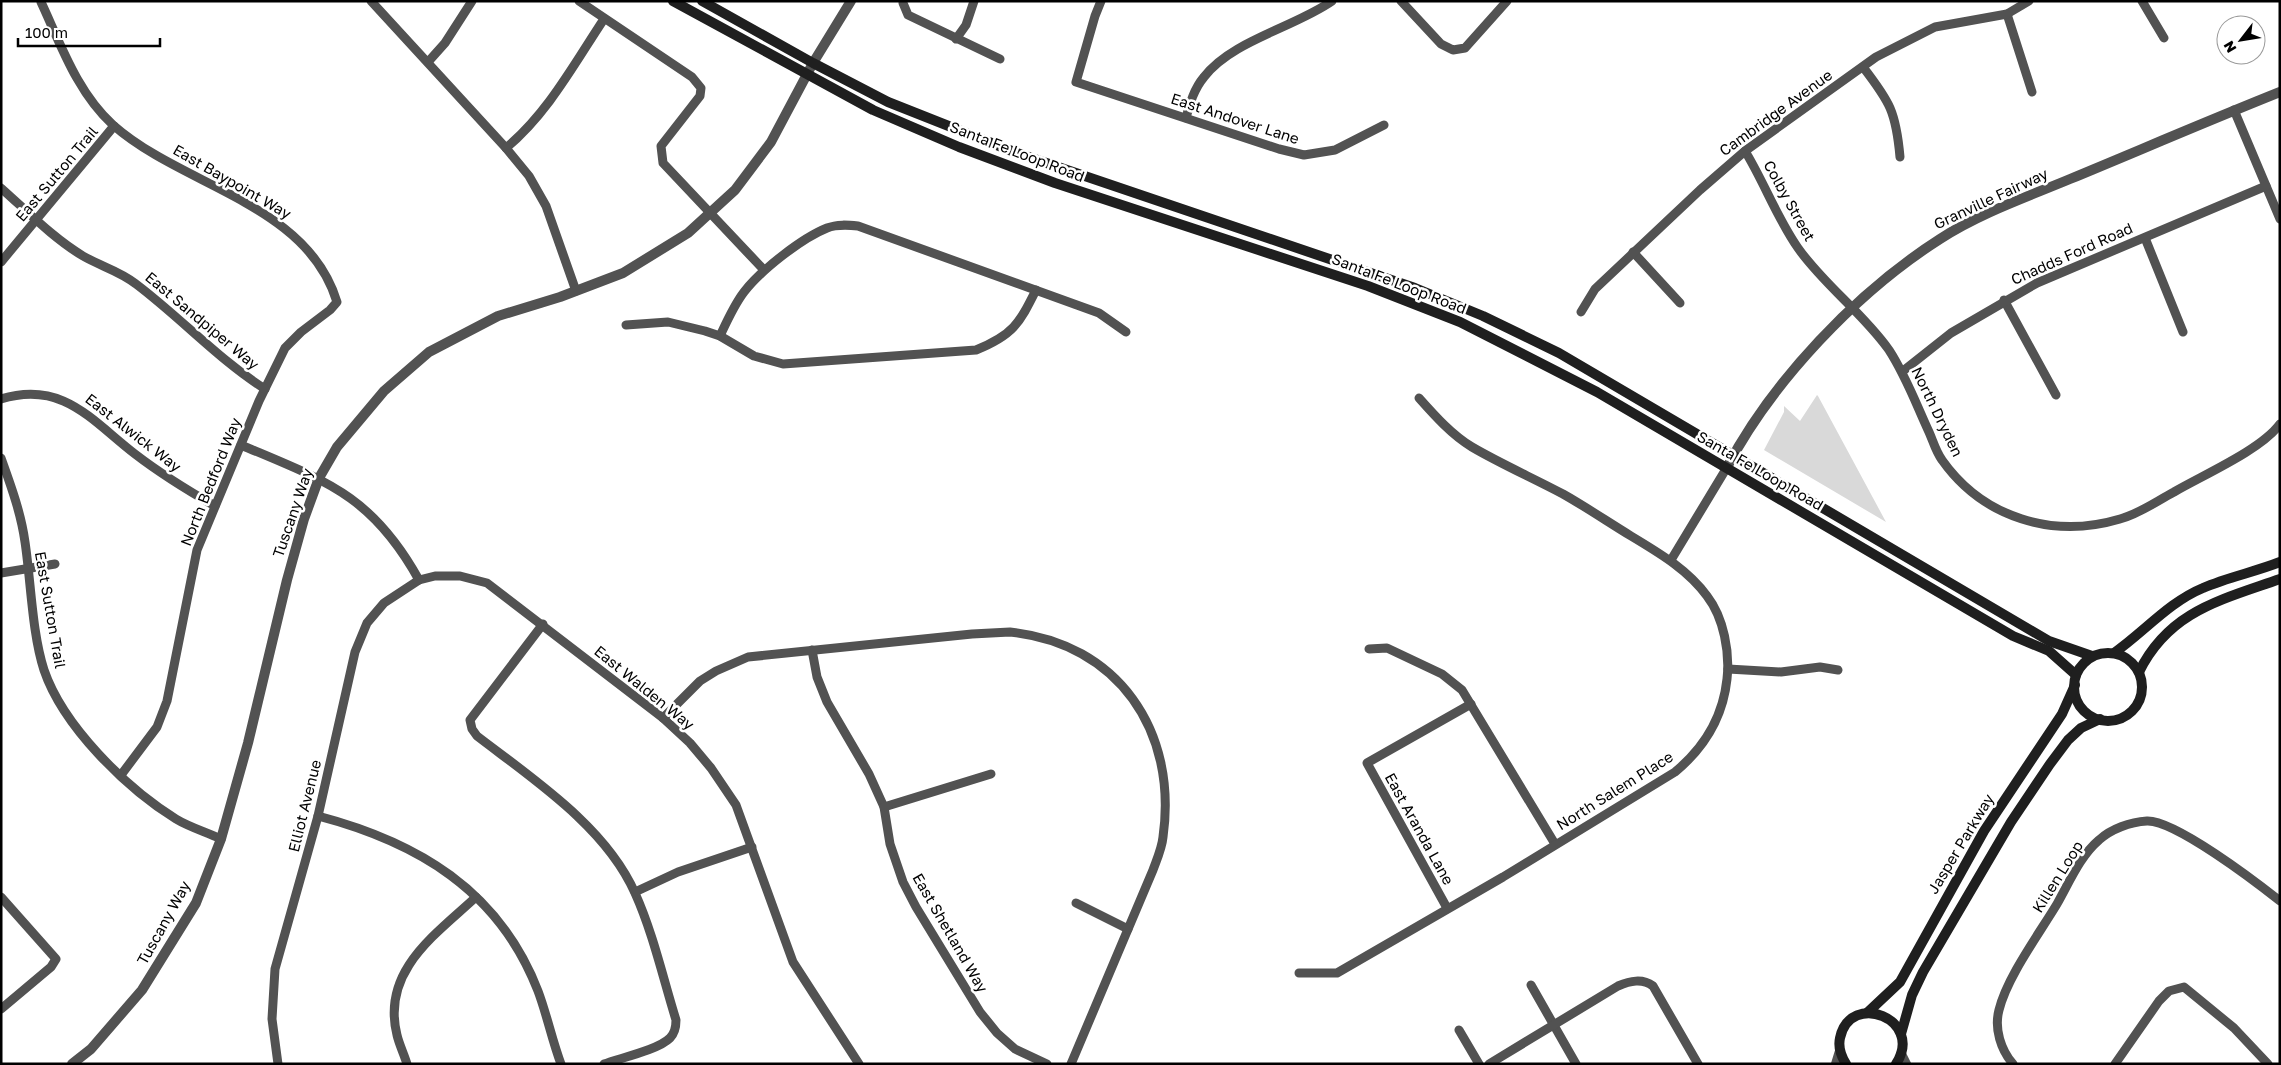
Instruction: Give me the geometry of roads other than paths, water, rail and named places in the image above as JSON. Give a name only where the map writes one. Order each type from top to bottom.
[{"type":"main road","name":"Santa Fe Loop Road","points":[[673,1],[873,110],[1011,167],[1368,286],[1460,322],[1597,392],[2013,636],[2048,651],[2076,680]]},
{"type":"main road","name":"Santa Fe Loop Road","points":[[702,1],[812,64],[888,102],[1017,153],[1406,285],[1483,316],[1559,353],[2049,641],[2092,656]]},
{"type":"main road","points":[[2114,653],[2134,640],[2172,606],[2203,588],[2280,562]]},
{"type":"main road","points":[[2139,672],[2146,658],[2167,631],[2202,607],[2280,579]]},
{"type":"main road","points":[[2114,653],[2124,656],[2133,663],[2139,672],[2142,682],[2142,693],[2138,704],[2122,718],[2100,719],[2089,714],[2081,706],[2076,696],[2076,680],[2080,668],[2092,656],[2114,653]]},
{"type":"main road","name":"Jasper Parkway","points":[[1840,1051],[1841,1034],[1851,1019],[1868,1013],[1900,982],[1984,831],[2062,714],[2076,680]]},
{"type":"main road","name":"Jasper Parkway","points":[[1903,1059],[1901,1034],[1912,996],[1923,972],[2011,822],[2068,740],[2081,728],[2100,719]]},
{"type":"main road","points":[[1868,1013],[1888,1018],[1896,1025],[1901,1034]]},
{"type":"main road","points":[[1840,1051],[1846,1064]]},
{"type":"main road","points":[[1896,1064],[1903,1059]]},
{"type":"street","points":[[371,1],[506,148],[529,176],[546,206],[576,291]]},
{"type":"street","points":[[428,62],[445,43],[472,1]]},
{"type":"street","points":[[579,1],[692,77],[701,88],[700,96],[661,146],[660,155],[663,163],[764,270]]},
{"type":"street","name":"Tuscany Way","points":[[72,1064],[91,1049],[150,980],[196,903],[221,839],[248,744],[287,580],[319,478],[336,447],[384,391],[429,352],[498,316],[576,291],[623,273],[688,233],[735,190],[771,142],[812,64],[851,1]]},
{"type":"street","points":[[956,39],[966,25],[974,1]]},
{"type":"street","name":"East Andover Lane","points":[[1101,1],[1076,82],[1279,149],[1304,155],[1335,150],[1384,125]]},
{"type":"street","points":[[1186,118],[1192,96],[1204,76],[1220,60],[1332,1]]},
{"type":"street","points":[[1401,1],[1441,44],[1453,50],[1465,48],[1507,1]]},
{"type":"street","name":"Cambridge Avenue","points":[[1581,312],[1595,289],[1633,252],[1745,151],[1863,67],[1935,27],[2006,14],[2029,1]]},
{"type":"street","points":[[2142,1],[2164,38]]},
{"type":"street","name":"East Baypoint Way","points":[[41,2],[79,84],[114,126],[144,146],[289,231],[314,258],[331,283],[337,302]]},
{"type":"street","points":[[903,3],[908,15],[1000,59]]},
{"type":"street","points":[[2006,14],[2032,92]]},
{"type":"street","points":[[506,148],[526,131],[546,107],[604,19]]},
{"type":"street","points":[[1863,67],[1885,95],[1897,123],[1900,157]]},
{"type":"street","name":"Granville Fairway","points":[[1670,560],[1733,455],[1796,368],[1851,307],[1899,268],[1941,238],[1995,210],[2280,92]]},
{"type":"street","points":[[2234,110],[2280,219]]},
{"type":"street","name":"East Sutton Trail","points":[[1,262],[114,126]]},
{"type":"street","name":"Colby Street","points":[[1745,151],[1761,177],[1797,247],[1823,279],[1851,307]]},
{"type":"street","name":"Chadds Ford Road","points":[[1903,371],[1951,332],[2004,300],[2037,283],[2266,186]]},
{"type":"street","name":"East Sandpiper Way","points":[[1,188],[37,220],[82,255],[130,279],[170,309],[238,372],[265,390]]},
{"type":"street","points":[[720,336],[744,292],[764,270],[816,234],[829,227],[844,224],[858,226],[1099,313],[1126,332]]},
{"type":"street","points":[[2145,238],[2183,332]]},
{"type":"street","points":[[1633,252],[1680,303]]},
{"type":"street","points":[[626,325],[668,322],[720,336],[754,356],[783,364],[976,350],[1000,340],[1020,320],[1036,290]]},
{"type":"street","points":[[2004,300],[2056,395]]},
{"type":"street","name":"North Bedford Way","points":[[121,775],[157,727],[168,701],[197,550],[265,390],[286,348],[301,332],[330,310],[337,302]]},
{"type":"street","name":"North Dryden","points":[[1851,307],[1883,342],[1903,371],[1940,459],[1962,484],[1994,507],[2030,522],[2060,528],[2093,526],[2122,519],[2144,509],[2257,445],[2280,424]]},
{"type":"street","name":"East Alwick Way","points":[[1,399],[35,394],[67,400],[91,416],[133,453],[172,482],[215,506]]},
{"type":"street","name":"North Salem Place","points":[[1299,973],[1337,973],[1503,877],[1675,772],[1694,757],[1720,712],[1728,669],[1723,632],[1708,597],[1670,560],[1564,495],[1471,446],[1440,421],[1420,398]]},
{"type":"street","points":[[241,445],[319,478],[350,496],[373,515],[391,535],[419,580]]},
{"type":"street","name":"East Sutton Trail","points":[[1,458],[16,497],[44,669],[57,698],[77,728],[121,775],[147,799],[177,820],[221,839]]},
{"type":"street","points":[[1,572],[56,564]]},
{"type":"street","name":"East Walden Way","points":[[419,580],[435,576],[460,576],[487,583],[543,624],[663,718],[690,743],[712,768],[736,806],[793,962],[859,1064]]},
{"type":"street","name":"Elliot Avenue","points":[[278,1064],[272,1019],[275,969],[318,816],[355,652],[367,623],[384,603],[419,580]]},
{"type":"street","points":[[543,624],[470,720],[472,729],[478,736],[560,800],[589,828],[609,851],[635,892],[676,1020],[676,1029],[670,1038],[659,1044],[604,1064]]},
{"type":"street","points":[[663,718],[700,681],[732,663],[748,657],[1010,632],[1037,635],[1071,647],[1106,669],[1128,692],[1149,726],[1162,762],[1166,798],[1163,839],[1154,870],[1071,1064]]},
{"type":"street","points":[[1369,648],[1387,648],[1442,674],[1462,690],[1556,844]]},
{"type":"street","name":"East Shetland Way","points":[[812,650],[818,677],[827,702],[860,757],[884,807],[890,844],[903,882],[980,1012],[997,1033],[1015,1049],[1047,1064]]},
{"type":"street","points":[[1728,669],[1780,672],[1820,667],[1838,670]]},
{"type":"street","name":"East Aranda Lane","points":[[1447,908],[1367,764],[1471,704]]},
{"type":"street","points":[[884,807],[991,774]]},
{"type":"street","points":[[318,816],[357,826],[389,838],[449,873],[476,897],[499,923],[519,953],[537,991],[561,1064]]},
{"type":"street","name":"Killen Loop","points":[[2013,1064],[2001,1045],[1998,1026],[1999,1011],[2010,983],[2088,852],[2113,830],[2148,821],[2168,826],[2232,865],[2280,901]]},
{"type":"street","points":[[635,892],[678,872],[752,847]]},
{"type":"street","points":[[1,897],[56,959],[51,967],[1,1009]]},
{"type":"street","points":[[407,1064],[397,1034],[394,1009],[403,972],[415,955],[476,897]]},
{"type":"street","points":[[1076,903],[1128,929]]},
{"type":"street","points":[[1489,1064],[1618,986],[1636,980],[1648,982],[1653,986],[1698,1064]]},
{"type":"street","points":[[1531,985],[1576,1064]]},
{"type":"street","points":[[2115,1064],[2159,1001],[2169,991],[2184,988],[2234,1028],[2268,1064]]},
{"type":"street","points":[[1459,1030],[1479,1064]]},
{"type":"street","points":[[1836,1064],[1840,1051]]}]
